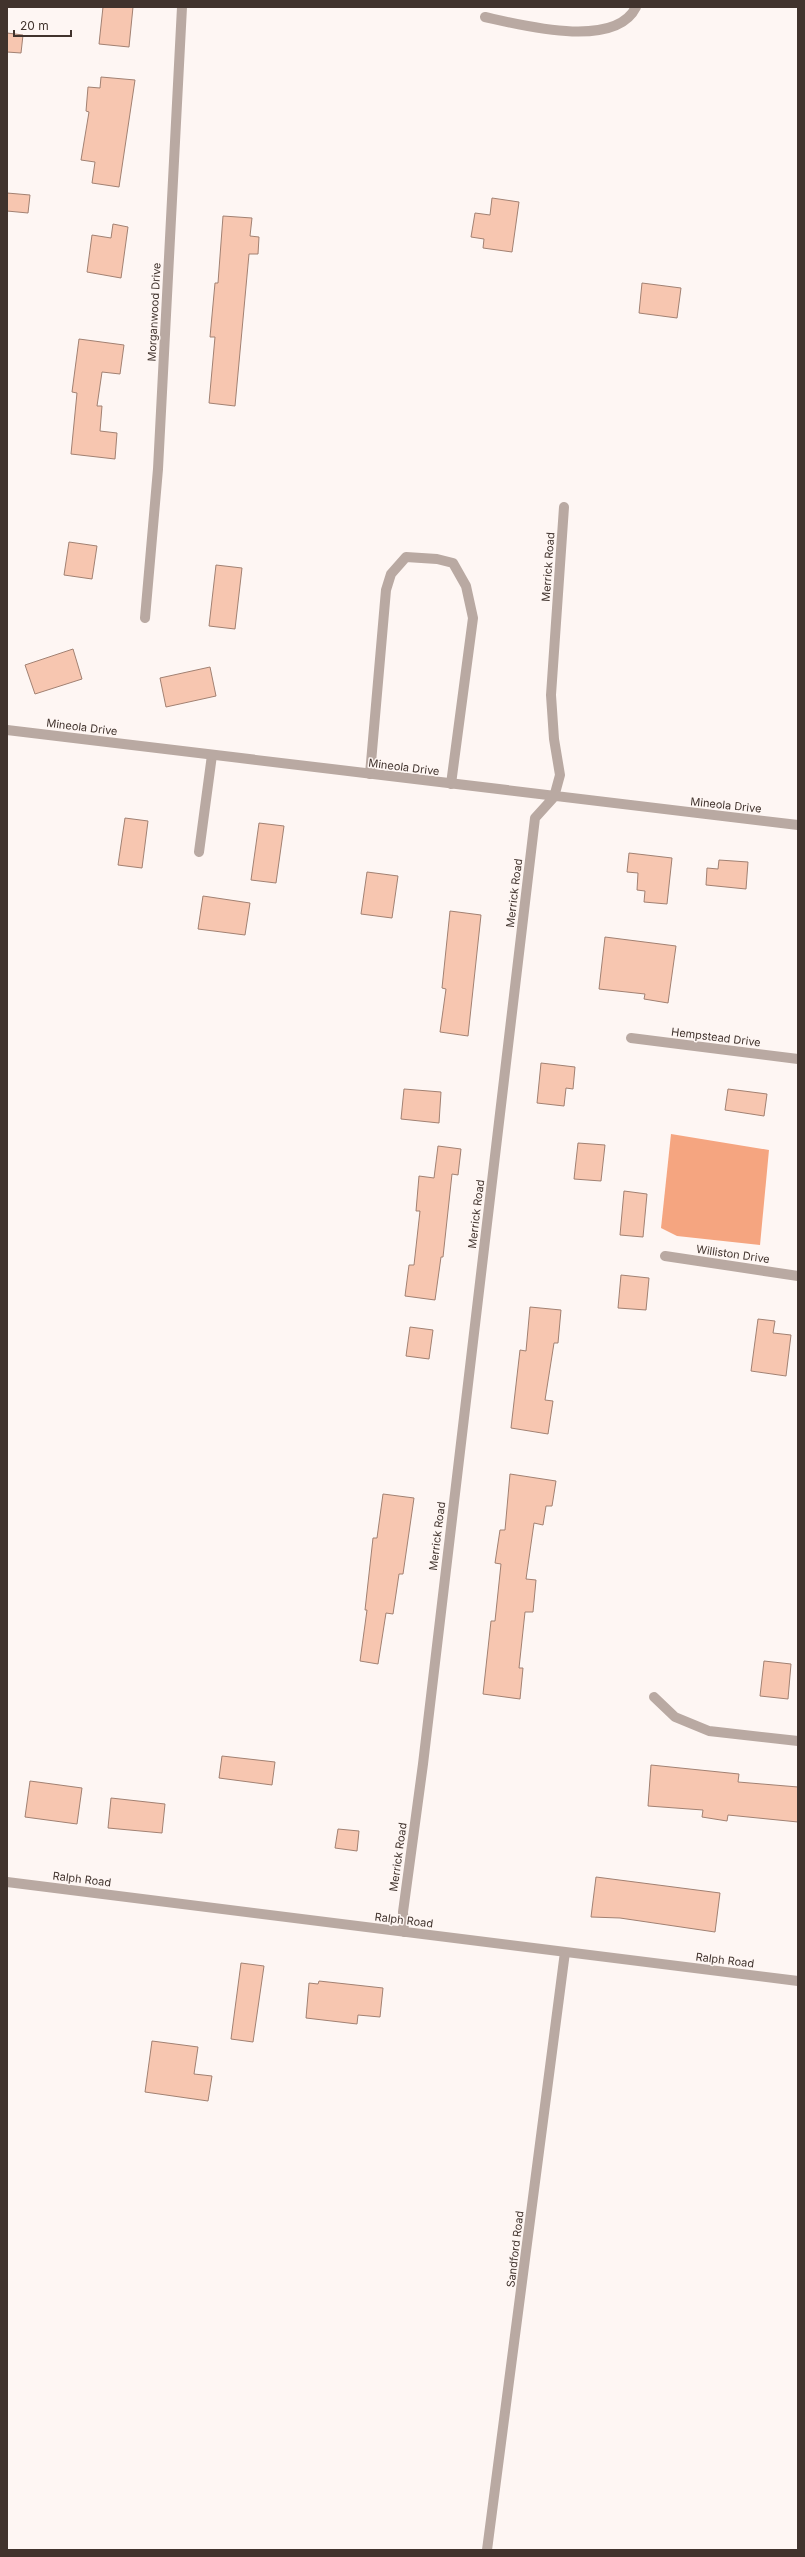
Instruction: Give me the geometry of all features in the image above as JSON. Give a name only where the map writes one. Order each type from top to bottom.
[{"type":"street","name":"Morganwood Drive","points":[[145,618],[158,470],[182,7]]},
{"type":"street","points":[[485,17],[523,25],[595,31],[617,24],[633,12],[636,7]]},
{"type":"street","name":"Merrick Road","points":[[404,1932],[403,1912],[423,1764],[535,818],[554,797],[560,775],[554,739],[551,695],[564,507]]},
{"type":"street","points":[[370,774],[386,590],[391,574],[406,557],[437,559],[453,563],[466,586],[473,618],[450,784]]},
{"type":"street","name":"Mineola Drive","points":[[7,730],[554,797],[798,825]]},
{"type":"street","points":[[199,852],[212,755]]},
{"type":"street","name":"Hempstead Drive","points":[[631,1038],[798,1059]]},
{"type":"street","name":"Williston Drive","points":[[665,1256],[798,1276]]},
{"type":"street","points":[[654,1697],[675,1717],[709,1731],[798,1741]]},
{"type":"street","name":"Ralph Road","points":[[7,1882],[798,1981]]},
{"type":"street","name":"Sandford Road","points":[[488,2550],[565,1952]]},
{"type":"shaded area","points":[[671,1134],[769,1150],[760,1245],[677,1236],[661,1228]]},
{"type":"building","points":[[103,7],[133,7],[129,47],[99,44]]},
{"type":"building","points":[[7,33],[23,35],[21,53],[7,52]]},
{"type":"building","points":[[101,77],[135,80],[119,187],[92,183],[95,162],[81,160],[89,112],[86,111],[88,87],[100,88]]},
{"type":"building","points":[[7,193],[30,195],[28,213],[7,211]]},
{"type":"building","points":[[492,198],[519,202],[512,252],[483,248],[484,239],[471,237],[475,213],[490,215]]},
{"type":"building","points":[[223,216],[252,218],[250,236],[259,237],[258,254],[249,254],[235,406],[209,403],[215,337],[210,337],[215,283],[218,283]]},
{"type":"building","points":[[113,224],[128,227],[121,278],[87,272],[92,235],[111,238]]},
{"type":"building","points":[[642,283],[681,288],[677,318],[639,313]]},
{"type":"building","points":[[79,339],[124,345],[120,374],[102,372],[97,406],[102,406],[100,431],[117,433],[115,459],[71,454],[77,393],[72,392]]},
{"type":"building","points":[[69,542],[97,546],[92,579],[64,575]]},
{"type":"building","points":[[216,565],[242,568],[235,629],[209,626]]},
{"type":"building","points":[[73,649],[82,679],[35,694],[25,665]]},
{"type":"building","points":[[210,667],[216,696],[166,707],[160,678]]},
{"type":"building","points":[[125,818],[148,821],[142,868],[118,865]]},
{"type":"building","points":[[259,823],[284,826],[276,883],[251,880]]},
{"type":"building","points":[[629,853],[672,858],[667,904],[644,902],[645,891],[637,890],[638,873],[627,872]]},
{"type":"building","points":[[719,860],[748,862],[746,889],[706,885],[707,868],[718,869]]},
{"type":"building","points":[[367,872],[398,876],[392,918],[361,914]]},
{"type":"building","points":[[203,896],[250,903],[245,935],[198,929]]},
{"type":"building","points":[[450,911],[481,915],[468,1036],[440,1032],[446,989],[442,988]]},
{"type":"building","points":[[605,937],[676,946],[668,1003],[644,999],[645,994],[599,989]]},
{"type":"building","points":[[541,1063],[575,1067],[573,1089],[566,1088],[564,1106],[537,1103]]},
{"type":"building","points":[[404,1089],[441,1092],[439,1123],[401,1119]]},
{"type":"building","points":[[728,1089],[767,1094],[764,1116],[725,1110]]},
{"type":"building","points":[[578,1143],[605,1145],[601,1181],[574,1179]]},
{"type":"building","points":[[438,1146],[461,1149],[458,1175],[452,1174],[443,1257],[441,1257],[435,1300],[405,1296],[409,1265],[414,1265],[420,1211],[416,1211],[419,1176],[434,1178]]},
{"type":"building","points":[[624,1191],[647,1194],[643,1237],[620,1235]]},
{"type":"building","points":[[621,1275],[649,1278],[646,1310],[618,1308]]},
{"type":"building","points":[[530,1307],[561,1310],[558,1343],[554,1343],[545,1400],[553,1401],[548,1434],[511,1428],[520,1350],[526,1351]]},
{"type":"building","points":[[758,1319],[775,1321],[773,1333],[791,1335],[786,1376],[751,1371]]},
{"type":"building","points":[[410,1327],[433,1330],[429,1359],[406,1356]]},
{"type":"building","points":[[510,1474],[556,1481],[552,1506],[546,1506],[543,1525],[534,1523],[526,1579],[536,1580],[533,1612],[525,1612],[519,1668],[523,1668],[520,1699],[483,1694],[491,1621],[495,1621],[501,1564],[495,1563],[500,1530],[505,1530]]},
{"type":"building","points":[[383,1494],[414,1498],[403,1574],[399,1574],[393,1614],[386,1613],[378,1664],[360,1661],[367,1610],[365,1610],[373,1538],[377,1538]]},
{"type":"building","points":[[764,1661],[791,1664],[788,1699],[760,1696]]},
{"type":"building","points":[[222,1756],[275,1762],[272,1785],[219,1778]]},
{"type":"building","points":[[651,1765],[739,1774],[738,1782],[798,1787],[798,1822],[728,1815],[727,1821],[702,1817],[703,1810],[648,1806]]},
{"type":"building","points":[[30,1781],[82,1788],[77,1824],[25,1817]]},
{"type":"building","points":[[111,1798],[165,1804],[162,1833],[108,1828]]},
{"type":"building","points":[[338,1829],[359,1831],[357,1851],[335,1848]]},
{"type":"building","points":[[596,1877],[720,1893],[715,1932],[620,1918],[591,1917]]},
{"type":"building","points":[[241,1963],[264,1966],[253,2042],[231,2039]]},
{"type":"building","points":[[319,1981],[383,1988],[380,2017],[358,2015],[357,2024],[306,2018],[309,1983],[318,1984]]},
{"type":"building","points":[[152,2041],[198,2047],[194,2074],[212,2076],[208,2101],[145,2092]]}]
